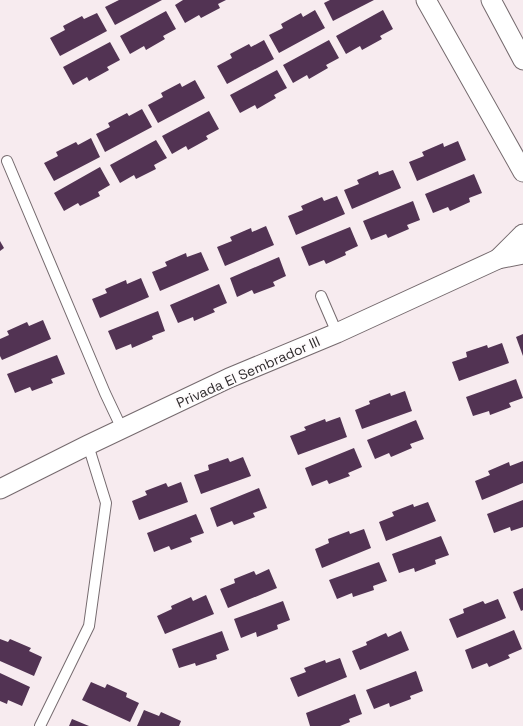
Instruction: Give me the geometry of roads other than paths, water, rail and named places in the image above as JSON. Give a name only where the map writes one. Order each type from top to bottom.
[{"type":"street","points":[[426,0],[523,172]]},
{"type":"street","points":[[491,0],[523,60]]},
{"type":"street","name":"Privada El Sembrador III","points":[[498,259],[523,234]]},
{"type":"street","name":"Privada El Sembrador III","points":[[0,489],[88,445],[229,378],[337,333],[498,259],[523,254]]},
{"type":"lane","points":[[7,161],[105,393],[122,429]]},
{"type":"lane","points":[[321,296],[337,333]]},
{"type":"lane","points":[[40,726],[89,626],[106,503],[88,445]]}]
